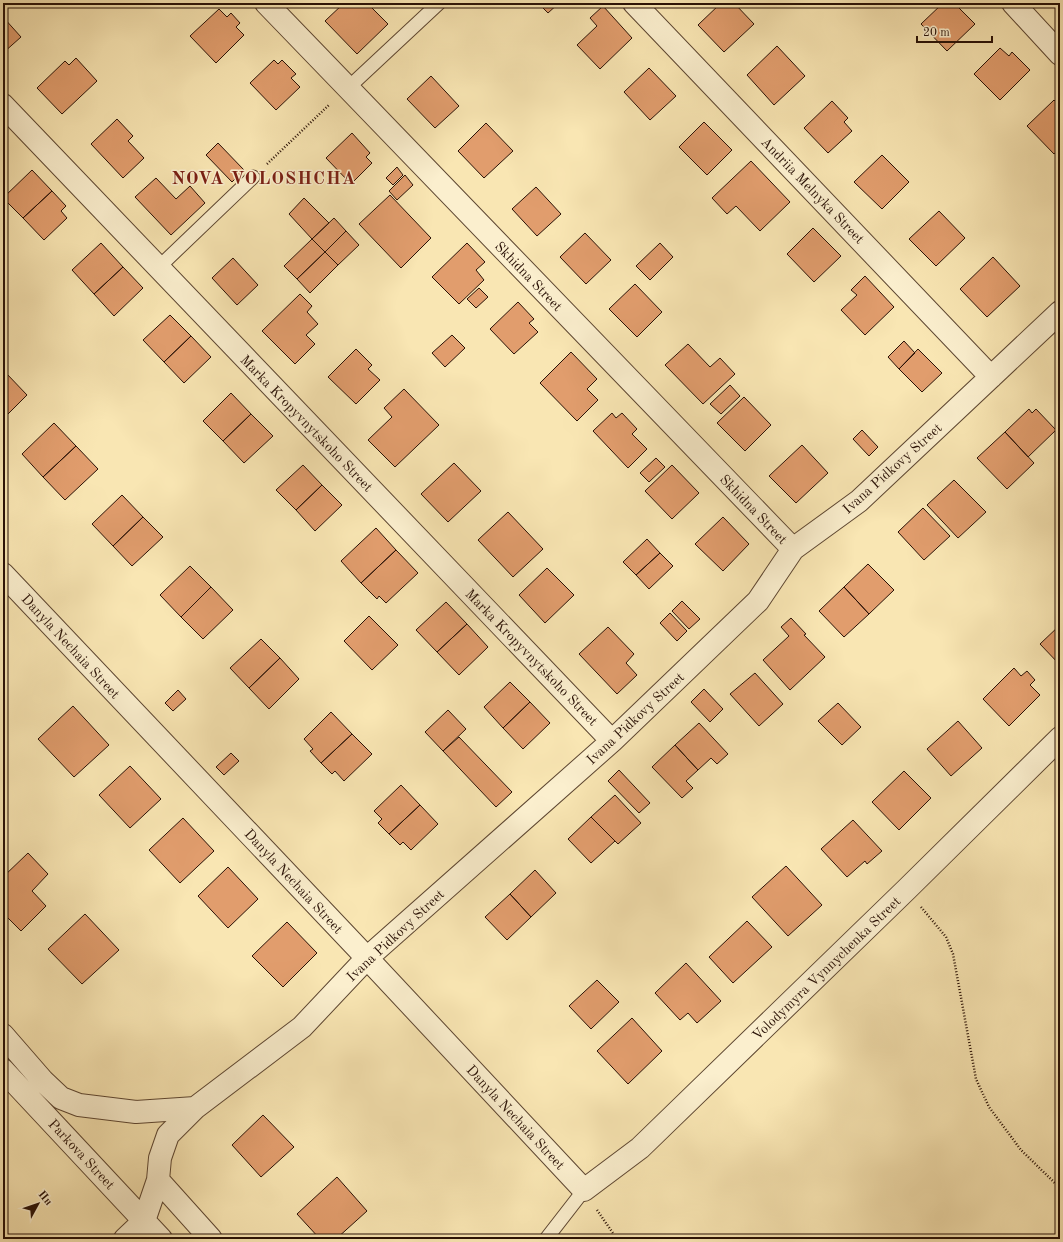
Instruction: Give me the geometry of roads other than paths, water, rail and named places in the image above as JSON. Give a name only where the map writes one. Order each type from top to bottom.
[{"type":"street","name":"Skhidna Street","points":[[266,3],[793,549]]},
{"type":"street","name":"Andriia Melnyka Street","points":[[634,3],[991,377]]},
{"type":"street","points":[[1013,3],[1060,54]]},
{"type":"street","name":"Marka Kropyvnytskoho Street","points":[[3,105],[612,741]]},
{"type":"street","name":"Ivana Pidkovy Street","points":[[195,1108],[302,1027],[367,958],[612,741],[758,601],[793,549],[859,500],[1060,312]]},
{"type":"street","name":"Danyla Nechaia Street","points":[[3,574],[367,958],[584,1190]]},
{"type":"street","name":"Volodymyra Vynnychenka Street","points":[[584,1190],[640,1148],[907,890],[1060,738]]},
{"type":"street","name":"Parkova Street","points":[[3,1035],[43,1081],[61,1098],[79,1105],[136,1112],[195,1108]]},
{"type":"street","name":"Parkova Street","points":[[3,1070],[161,1239]]},
{"type":"street","points":[[125,1239],[144,1221],[158,1180],[160,1158],[168,1135],[195,1108]]},
{"type":"street","points":[[158,1180],[211,1239]]},
{"type":"lane","points":[[348,88],[440,3]]},
{"type":"lane","points":[[159,267],[253,177]]},
{"type":"lane","points":[[546,1239],[584,1190]]},
{"type":"district","name":"NOVA VOLOSHCHA","points":[[264,178]]}]
